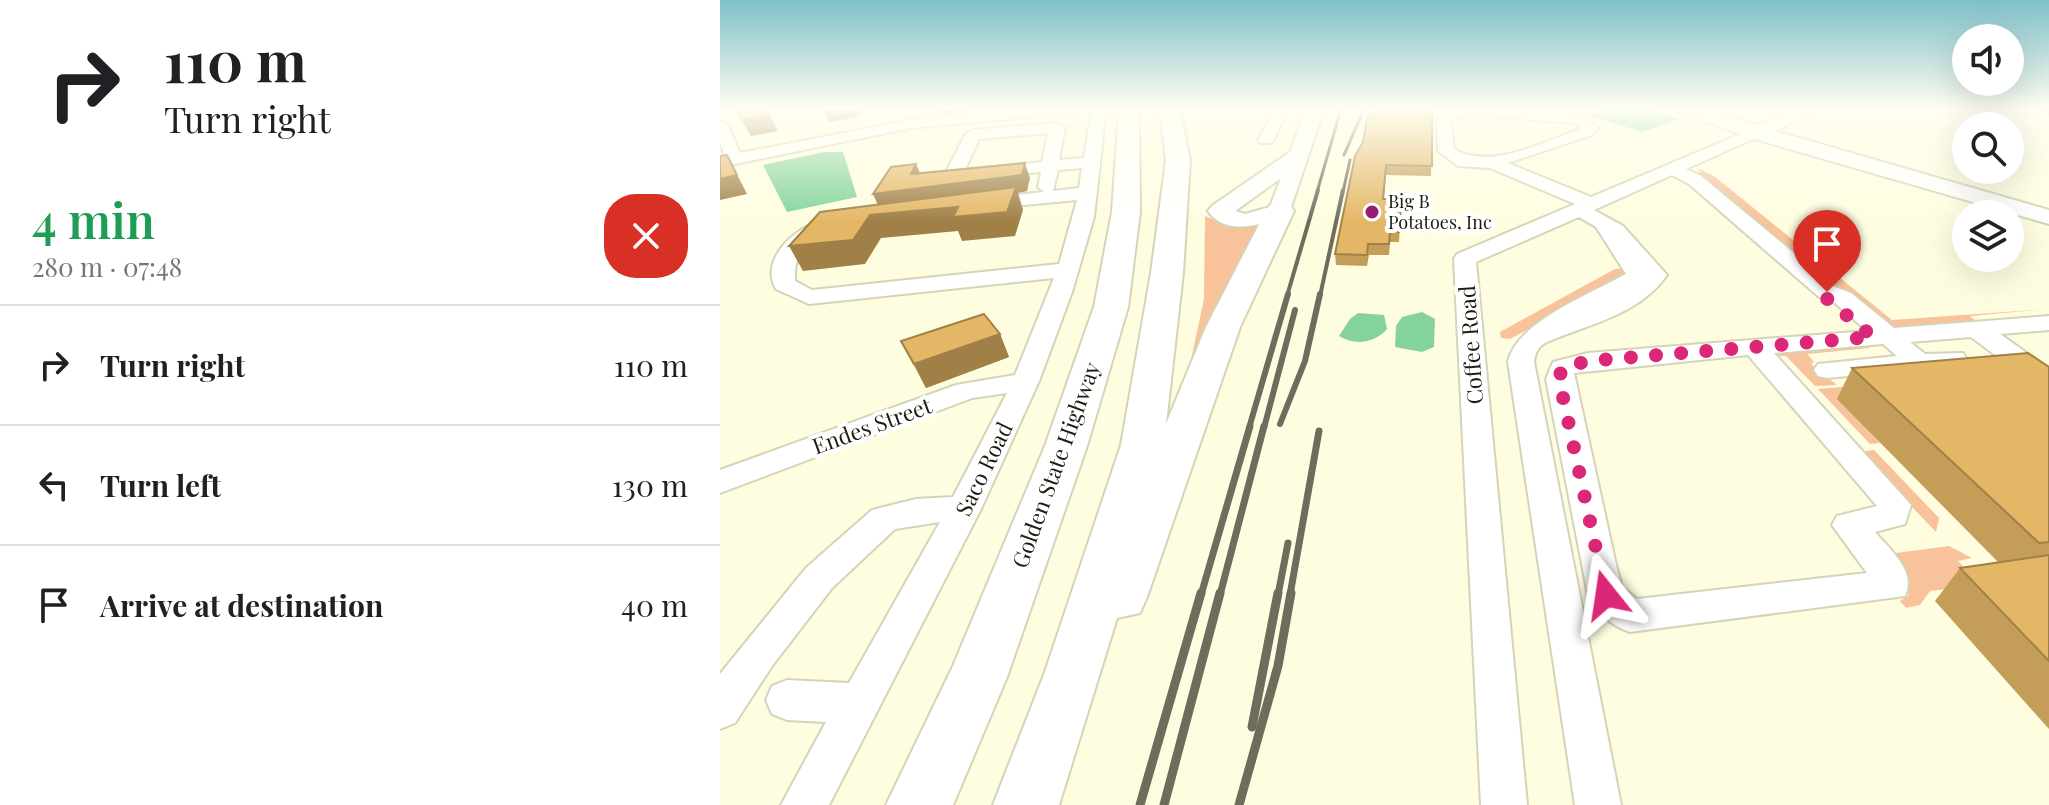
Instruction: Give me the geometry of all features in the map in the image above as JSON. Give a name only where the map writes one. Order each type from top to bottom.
[{"type":"highway","name":"Golden State Highway","points":[[919,805],[983,663],[1066,446],[1111,307],[1126,212],[1128,147]]},
{"type":"highway","points":[[1026,805],[1074,672],[1142,445],[1167,273],[1178,160],[1176,147]]},
{"type":"highway","points":[[1038,805],[1223,327],[1280,211]]},
{"type":"main road","points":[[1298,156],[1220,211],[1227,218],[1245,221],[1280,211],[1301,147]]},
{"type":"main road","points":[[1817,147],[2049,217]]},
{"type":"main road","points":[[1825,147],[2049,205]]},
{"type":"street","points":[[726,152],[765,147]]},
{"type":"street","points":[[967,147],[953,176],[1093,162]]},
{"type":"street","points":[[964,153],[1046,147]]},
{"type":"street","points":[[1047,187],[1053,147]]},
{"type":"street","name":"Saco Road","points":[[804,805],[965,509],[1026,381],[1068,270],[1088,193],[1095,147]]},
{"type":"street","points":[[1446,147],[1446,151],[1464,162],[1493,163],[1546,147]]},
{"type":"street","name":"Coffee Road","points":[[1504,805],[1465,259],[1592,213],[1672,169],[1724,147]]},
{"type":"street","points":[[1493,163],[1592,213],[1636,270],[1637,277],[1542,330],[1523,350],[1521,362],[1598,805]]},
{"type":"street","points":[[1672,169],[1695,180],[1827,292],[1826,298],[1912,362]]},
{"type":"street","points":[[959,206],[1088,193]]},
{"type":"street","points":[[844,221],[813,229],[792,246],[781,269],[784,284],[809,297],[1068,270]]},
{"type":"street","points":[[1755,348],[1895,505],[1893,515],[1885,520],[1849,525],[1890,575],[1892,585],[1630,616],[1606,595],[1559,379],[1562,368],[1570,363],[1588,361],[2049,323]]},
{"type":"street","points":[[1976,329],[2049,382]]},
{"type":"street","points":[[1827,370],[1954,359]]},
{"type":"street","name":"Endes Street","points":[[720,482],[966,391],[1026,381]]},
{"type":"street","points":[[720,709],[758,653],[819,578],[884,519],[916,511],[965,509]]},
{"type":"street","points":[[787,700],[861,704]]},
{"type":"shaded area","points":[[824,152],[843,152],[857,197],[787,212],[763,165]]},
{"type":"shaded area","points":[[1697,168],[1714,176],[1892,320],[2049,309],[1970,316],[1977,322],[1897,330],[1877,323],[1696,173],[1701,172]]},
{"type":"shaded area","points":[[1205,216],[1232,227],[1266,225],[1188,374],[1204,299]]},
{"type":"shaded area","points":[[1628,268],[1627,277],[1510,339],[1501,338],[1500,332],[1615,269]]},
{"type":"shaded area","points":[[1422,312],[1435,319],[1434,347],[1422,352],[1395,347],[1396,326],[1402,317]]},
{"type":"shaded area","points":[[1358,313],[1384,315],[1387,329],[1364,342],[1339,336]]},
{"type":"shaded area","points":[[1866,345],[1870,348],[1807,354],[1814,362],[1811,364],[1837,385],[1815,386],[1786,356],[1771,356],[1770,353]]},
{"type":"shaded area","points":[[1888,383],[1840,399],[1880,443],[1870,444],[1818,389]]},
{"type":"shaded area","points":[[1874,450],[1939,518],[1936,532],[1859,452]]},
{"type":"shaded area","points":[[1949,546],[1972,558],[1958,561],[1972,576],[1988,584],[1930,591],[1920,605],[1906,608],[1900,601],[1908,596],[1909,579],[1889,554]]},
{"type":"building","name":"Big B Potatoes, Inc","points":[[1360,147],[1432,147],[1432,166],[1386,165],[1383,199],[1398,199],[1401,204],[1399,232],[1390,232],[1389,244],[1368,244],[1367,255],[1335,254],[1355,156]]},
{"type":"building","points":[[727,155],[737,175],[720,179],[720,156]]},
{"type":"building","points":[[1025,163],[1022,175],[873,194],[891,167],[916,164],[911,174]]},
{"type":"building","points":[[1016,187],[1007,212],[953,217],[958,207],[870,215],[853,240],[789,246],[820,212]]},
{"type":"building","points":[[984,314],[1000,334],[914,364],[901,341]]},
{"type":"building","points":[[2028,353],[2049,367],[2049,542],[2039,543],[1852,368]]},
{"type":"building","points":[[2049,555],[2049,661],[1960,568]]},
{"type":"railway","points":[[1317,192],[1330,147]]},
{"type":"railway","points":[[1344,155],[1348,147]]},
{"type":"railway","points":[[1343,192],[1350,160]]},
{"type":"railway","points":[[1287,296],[1318,190]]},
{"type":"railway","points":[[1320,296],[1343,190]]},
{"type":"railway","points":[[1249,428],[1288,294]]},
{"type":"railway","points":[[1280,424],[1305,361],[1320,294]]},
{"type":"railway","points":[[1264,428],[1295,310]]},
{"type":"railway","points":[[1201,595],[1250,426]]},
{"type":"railway","points":[[1220,595],[1264,426]]},
{"type":"railway","points":[[1290,595],[1319,431]]},
{"type":"railway","points":[[1278,595],[1288,543]]},
{"type":"railway","points":[[1140,805],[1201,593]]},
{"type":"railway","points":[[1164,805],[1220,593]]},
{"type":"railway","points":[[1252,727],[1278,593]]},
{"type":"railway","points":[[1239,805],[1278,666],[1291,593]]},
{"type":"place","name":"Big B Potatoes, Inc","points":[[1372,212]]},
{"type":"route","points":[[1606,595],[1559,379],[1562,368],[1570,363],[1588,361],[1873,337],[1826,298],[1827,292]]}]
